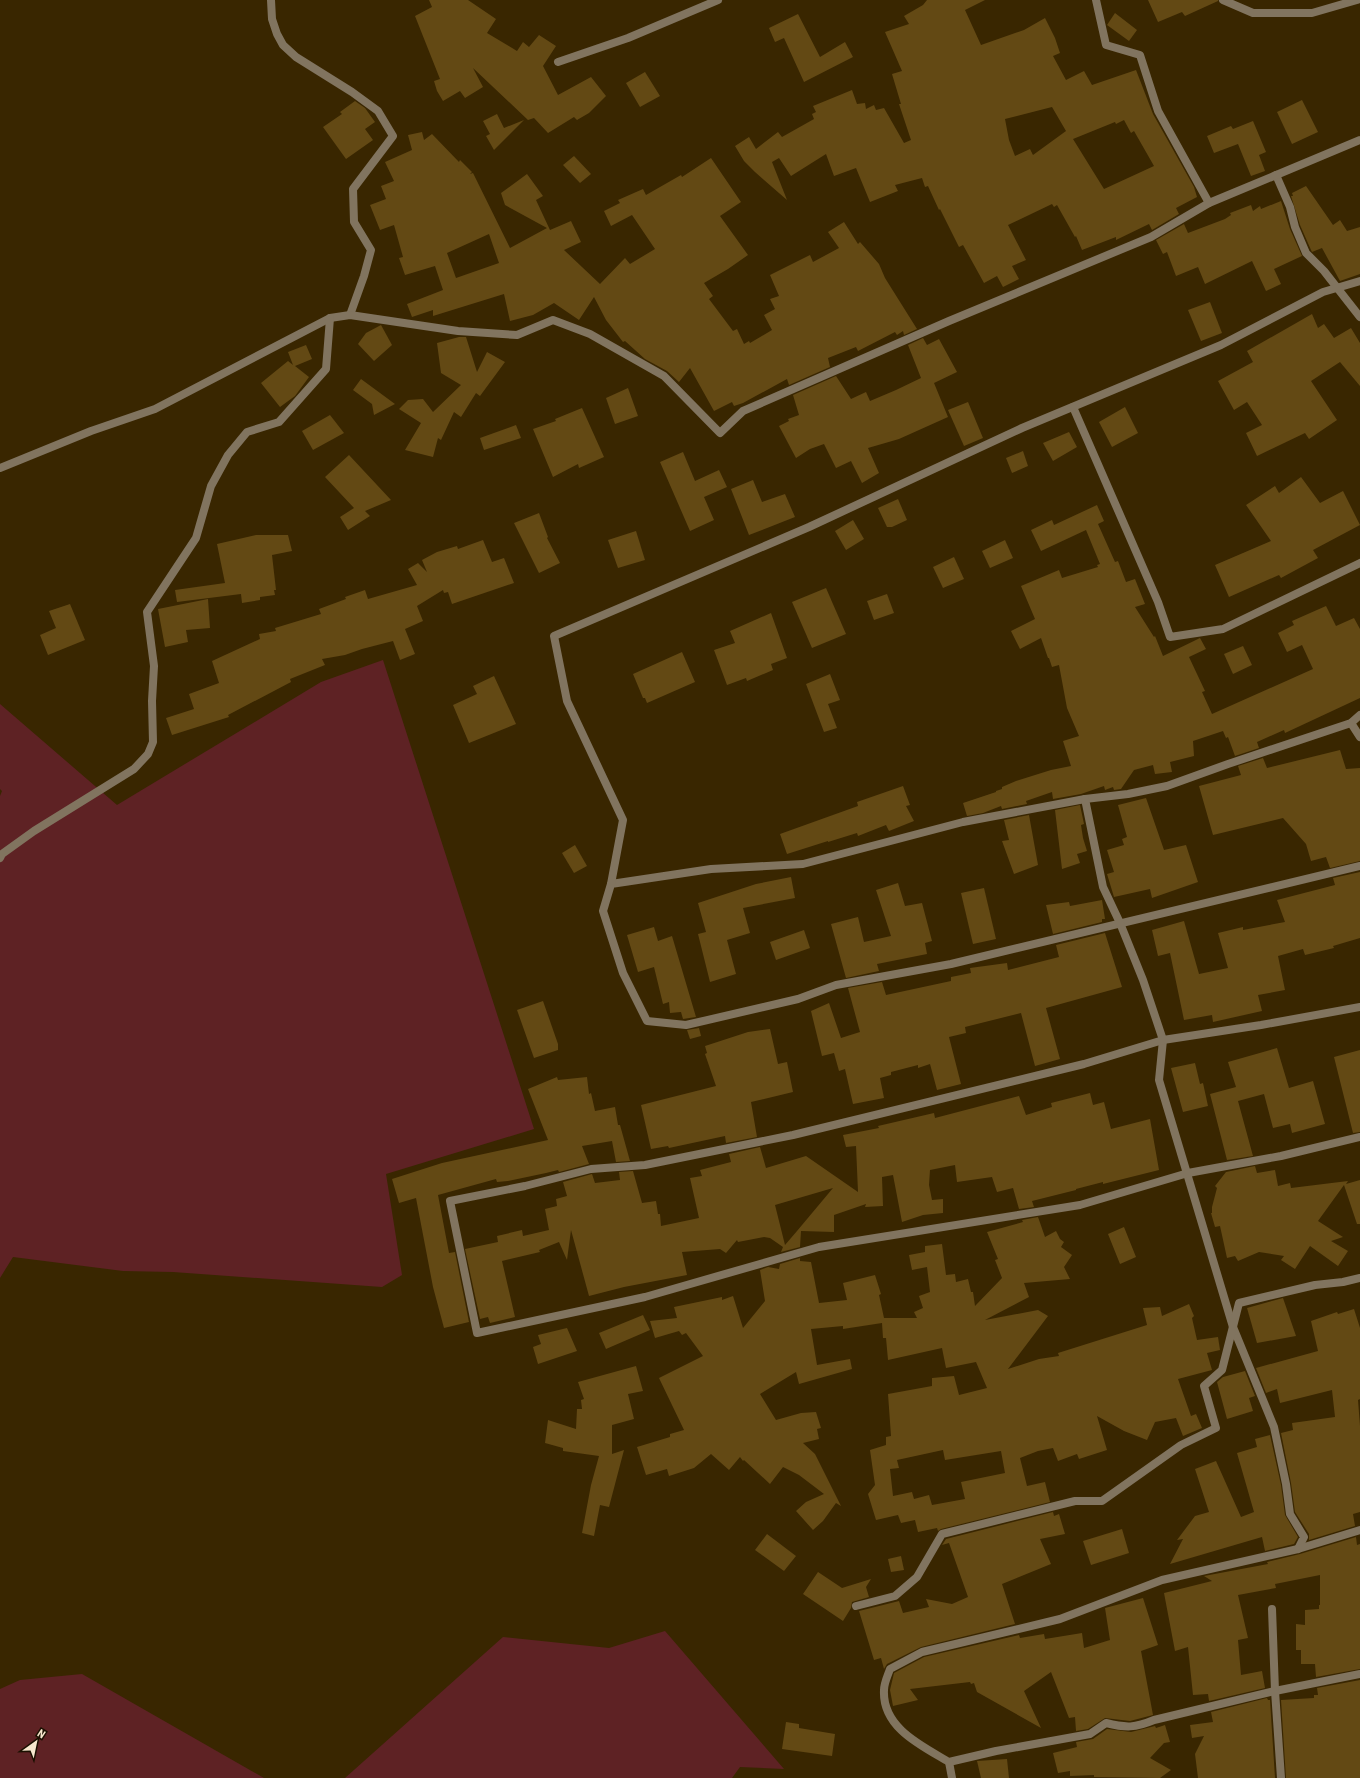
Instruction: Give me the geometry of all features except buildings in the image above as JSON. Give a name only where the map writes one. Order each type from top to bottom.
[{"type":"street","points":[[272,0],[272,19],[283,45],[296,57],[378,111],[393,136],[353,189],[354,222],[371,250],[364,276],[350,316]]},
{"type":"street","points":[[558,62],[628,38],[718,0]]},
{"type":"street","points":[[1096,0],[1106,45],[1140,55],[1158,111],[1209,203]]},
{"type":"street","points":[[1223,0],[1253,13],[1312,13],[1357,0]]},
{"type":"street","points":[[0,468],[91,431],[155,409],[330,318],[350,316],[458,331],[517,335],[553,320],[590,334],[664,376],[720,434],[743,411],[949,321],[1151,237],[1209,203],[1360,140]]},
{"type":"street","points":[[1276,175],[1290,207],[1295,228],[1306,252],[1360,317]]},
{"type":"street","points":[[1360,281],[1323,292],[1221,345],[1022,428],[802,530],[554,636],[567,701],[623,820],[611,884],[603,911],[623,973],[647,1021],[686,1025],[798,999],[836,985],[951,964],[1360,866]]},
{"type":"street","points":[[0,858],[2,854],[34,831],[134,769],[148,754],[153,742],[152,701],[154,666],[147,612],[196,538],[211,486],[228,455],[247,432],[279,422],[326,369],[330,318]]},
{"type":"street","points":[[1073,407],[1158,602],[1170,637],[1223,629],[1360,563]]},
{"type":"street","points":[[611,884],[711,869],[803,864],[963,822],[1085,799],[1128,794],[1168,786],[1351,723],[1360,715]]},
{"type":"street","points":[[1351,723],[1360,737]]},
{"type":"street","points":[[1085,799],[1103,888],[1120,923],[1143,980],[1163,1040],[1159,1080],[1233,1327],[1274,1427],[1286,1484],[1290,1514],[1304,1537],[1298,1549]]},
{"type":"street","points":[[1360,1007],[1261,1025],[1163,1040],[1084,1064],[793,1135],[644,1165],[591,1169],[525,1186],[450,1201],[477,1333],[645,1296],[819,1247],[1080,1205],[1188,1173],[1281,1156],[1360,1137]]},
{"type":"street","points":[[856,1606],[895,1596],[912,1582],[917,1577],[942,1534],[1075,1501],[1102,1501],[1181,1445],[1216,1428],[1204,1386],[1222,1370],[1239,1303],[1315,1285],[1343,1282],[1360,1278]]},
{"type":"street","points":[[1360,1530],[1298,1549],[1162,1580],[1060,1619],[922,1652],[890,1669],[884,1690],[887,1712],[899,1729],[919,1744],[949,1762],[996,1751],[1090,1734],[1106,1723],[1117,1726],[1138,1727],[1154,1720],[1275,1691],[1360,1674]]},
{"type":"street","points":[[1272,1609],[1275,1691],[1281,1778]]},
{"type":"street","points":[[949,1762],[952,1778]]},
{"type":"shaded area","points":[[383,660],[534,1129],[386,1174],[402,1275],[382,1287],[173,1272],[123,1271],[13,1257],[0,1278],[0,796],[2,791],[0,789],[0,704],[117,805],[321,682]]},
{"type":"shaded area","points":[[665,1631],[784,1769],[740,1767],[732,1778],[345,1778],[503,1637],[609,1648]]},
{"type":"shaded area","points":[[82,1674],[264,1778],[0,1778],[0,1689],[20,1680]]}]
